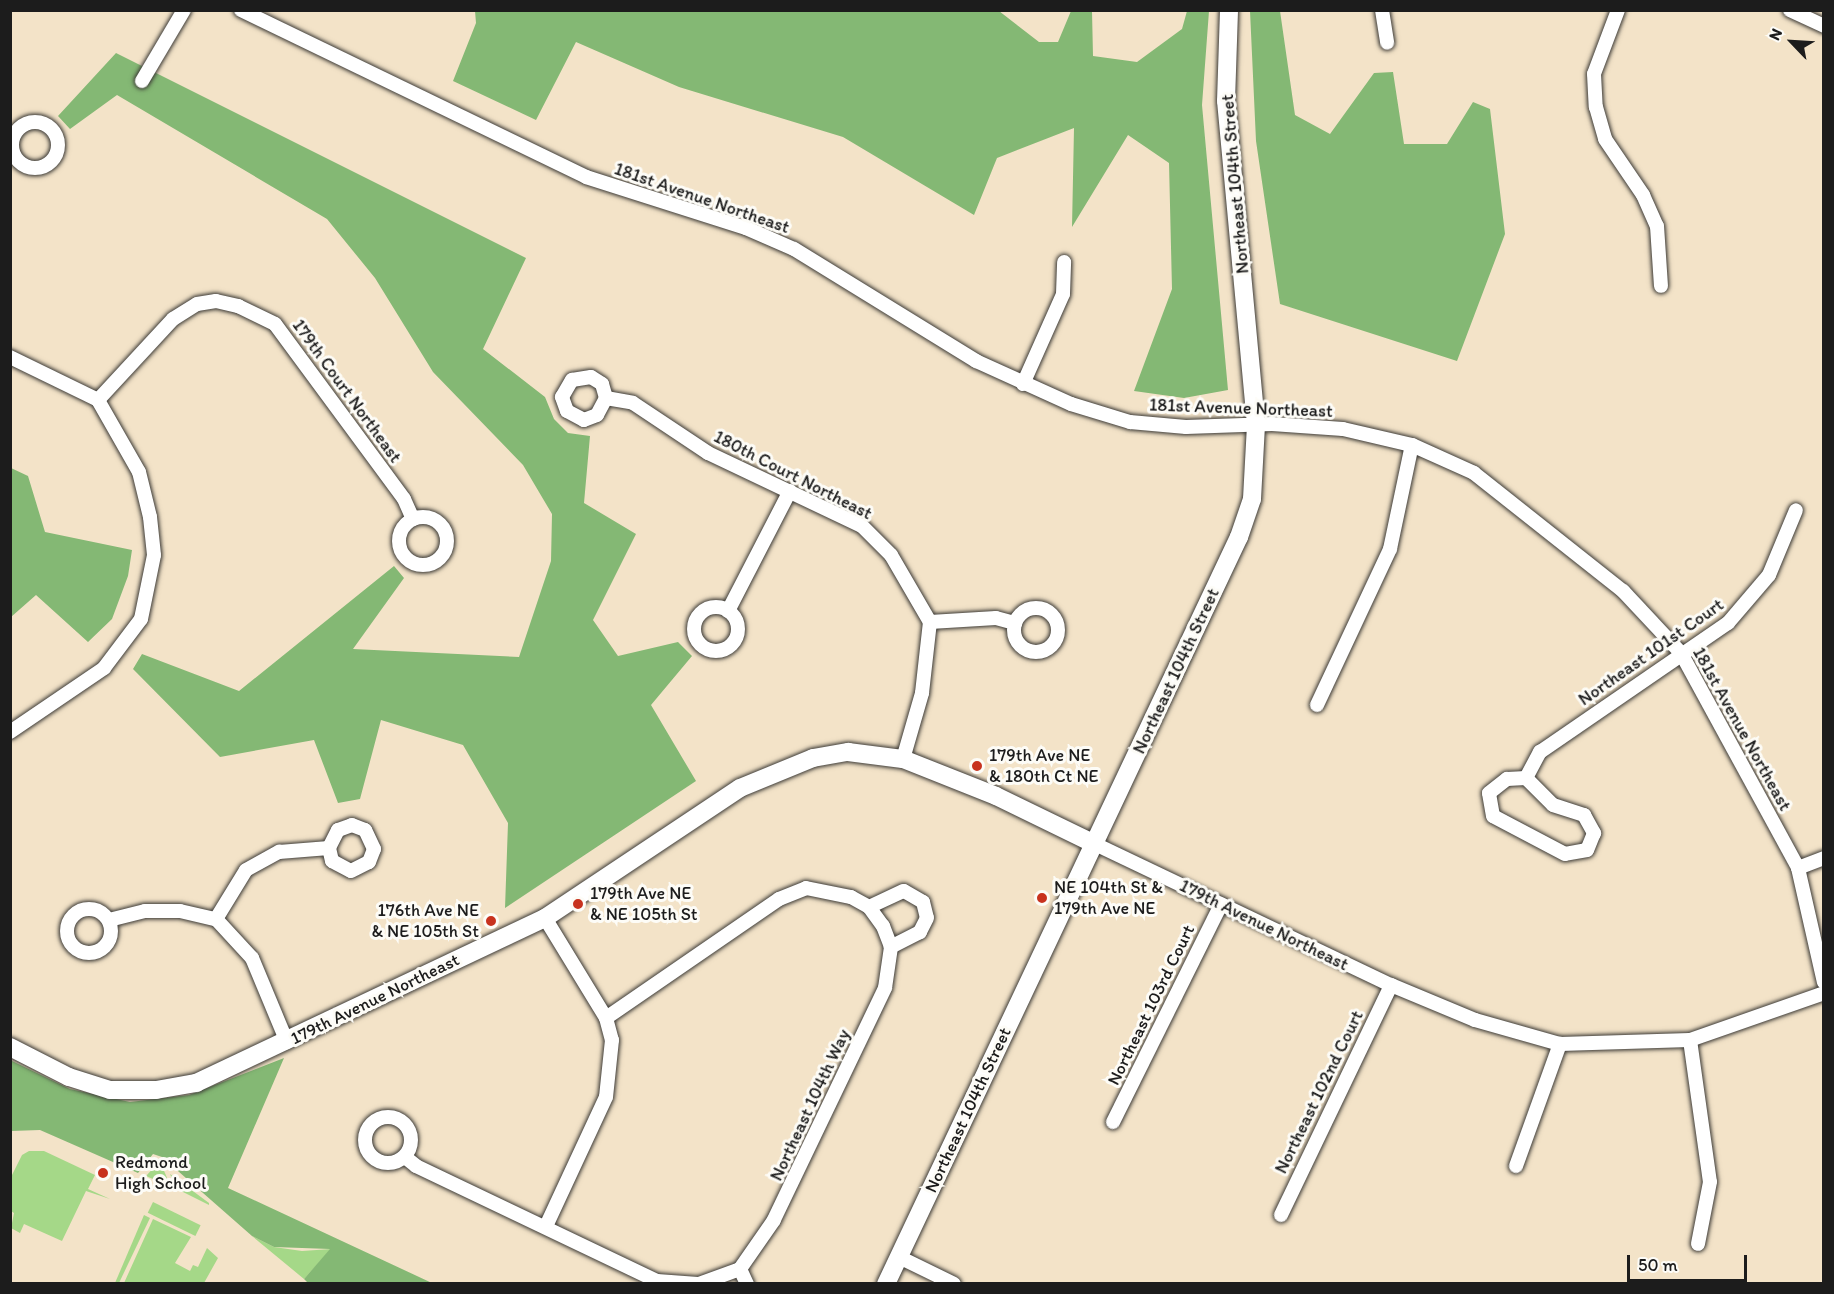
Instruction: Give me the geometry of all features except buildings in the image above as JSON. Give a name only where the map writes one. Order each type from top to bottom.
[{"type":"street","points":[[142,81],[184,10]]},
{"type":"street","name":"181st Avenue Northeast","points":[[241,10],[586,177],[746,228],[794,249],[976,361],[1023,384],[1130,422],[1186,427],[1256,423],[1343,429],[1412,446],[1474,473],[1623,591],[1681,653],[1798,868],[1824,982]]},
{"type":"street","name":"Northeast 104th Street","points":[[886,1284],[1239,537],[1252,499],[1256,423],[1226,101],[1229,10]]},
{"type":"street","points":[[1382,10],[1387,43]]},
{"type":"street","points":[[1618,10],[1594,74],[1596,107],[1605,139],[1643,195],[1657,226],[1661,286]]},
{"type":"street","points":[[1790,10],[1824,26]]},
{"type":"street","points":[[1023,384],[1063,294],[1064,262]]},
{"type":"street","name":"179th Court Northeast","points":[[98,400],[173,319],[198,304],[216,301],[238,306],[274,324],[404,499],[413,519]]},
{"type":"street","points":[[10,357],[98,400],[139,472],[154,555],[150,591],[141,620],[104,668],[10,732]]},
{"type":"street","name":"180th Court Northeast","points":[[606,398],[633,403],[708,453],[862,526],[891,555],[930,622]]},
{"type":"street","points":[[1317,705],[1390,549],[1412,446]]},
{"type":"street","points":[[728,611],[790,491]]},
{"type":"street","name":"Northeast 101st Court","points":[[1526,778],[1540,752],[1681,653],[1728,623],[1750,601],[1769,574],[1796,510]]},
{"type":"street","points":[[903,759],[922,693],[930,622],[996,618],[1015,623]]},
{"type":"street","name":"179th Avenue Northeast","points":[[10,1047],[69,1077],[110,1090],[156,1090],[196,1083],[287,1042],[545,918],[740,788],[813,758],[848,752],[903,759],[996,796],[1391,985],[1475,1020],[1560,1044],[1690,1040],[1824,993]]},
{"type":"street","points":[[1526,778],[1553,805],[1584,815],[1594,833],[1587,850],[1565,854],[1493,816],[1489,793],[1507,780],[1526,778]]},
{"type":"street","points":[[216,919],[246,870],[279,852],[328,848]]},
{"type":"street","points":[[1798,868],[1824,858]]},
{"type":"street","points":[[606,1018],[788,895],[806,888],[830,890],[869,907],[904,891],[923,902],[927,918],[920,932],[891,947]]},
{"type":"street","name":"Northeast 103rd Court","points":[[1113,1122],[1221,904]]},
{"type":"street","name":"Northeast 104th Way","points":[[405,1157],[416,1166],[657,1281],[698,1284],[722,1278],[740,1269],[774,1220],[885,988],[891,947],[883,926],[869,907]]},
{"type":"street","points":[[109,920],[145,911],[180,910],[216,919],[252,958],[287,1042]]},
{"type":"street","points":[[545,918],[606,1018],[612,1040],[606,1097],[546,1227]]},
{"type":"street","name":"Northeast 102nd Court","points":[[1281,1215],[1391,985]]},
{"type":"street","points":[[1690,1040],[1710,1182],[1698,1244]]},
{"type":"street","points":[[1516,1166],[1560,1044]]},
{"type":"street","points":[[900,1257],[954,1284]]},
{"type":"street","points":[[740,1269],[747,1284]]},
{"type":"green space","points":[[475,11],[999,11],[1039,42],[1058,42],[1071,11],[1092,11],[1093,56],[1137,62],[1182,29],[1187,11],[1209,11],[1202,105],[1228,390],[1184,398],[1134,391],[1172,289],[1169,163],[1128,135],[1072,227],[1074,128],[997,158],[974,215],[843,137],[679,87],[576,42],[536,120],[453,81],[476,23]]},
{"type":"green space","points":[[1250,11],[1280,11],[1295,115],[1330,134],[1374,73],[1393,72],[1404,144],[1447,144],[1473,102],[1490,109],[1505,234],[1457,361],[1280,304],[1256,141]]},
{"type":"green space","points":[[116,53],[526,258],[483,349],[545,397],[554,419],[568,433],[590,436],[584,503],[636,534],[593,620],[618,656],[678,642],[692,656],[651,705],[696,781],[505,908],[508,823],[463,745],[381,720],[360,799],[338,803],[314,740],[220,757],[133,669],[142,654],[239,691],[394,566],[404,578],[353,649],[519,657],[551,561],[552,514],[523,465],[433,372],[375,278],[327,219],[117,95],[70,129],[58,116]]},
{"type":"green space","points":[[11,468],[28,476],[45,532],[132,550],[128,576],[112,619],[88,642],[36,595],[11,617]]},
{"type":"green space","points":[[284,1058],[228,1188],[432,1283],[308,1283],[304,1279],[330,1249],[274,1247],[252,1236],[162,1157],[153,1154],[138,1173],[40,1130],[11,1131],[10,1060],[70,1089],[130,1102],[189,1095]]},
{"type":"green space","points":[[29,1151],[44,1151],[95,1175],[88,1189],[110,1199],[86,1191],[62,1241],[24,1224],[20,1233],[11,1228],[14,1213],[11,1211],[11,1177],[22,1155]]},
{"type":"green space","points":[[158,1163],[161,1164],[171,1187],[146,1176]]},
{"type":"green space","points":[[170,1174],[209,1203],[209,1205],[177,1189]]},
{"type":"green space","points":[[153,1202],[201,1225],[195,1236],[148,1213]]},
{"type":"green space","points":[[144,1215],[150,1218],[119,1283],[115,1283]]},
{"type":"green space","points":[[153,1219],[191,1237],[175,1263],[190,1271],[193,1265],[198,1267],[207,1248],[218,1258],[204,1283],[124,1283]]},
{"type":"green space","points":[[252,1236],[274,1247],[302,1251],[331,1249],[304,1279]]},
{"type":"place","name":"179th Ave NE & 180th Ct NE","points":[[977,766]]},
{"type":"place","name":"NE 104th St & 179th Ave NE","points":[[1042,898]]},
{"type":"place","name":"179th Ave NE & NE 105th St","points":[[578,904]]},
{"type":"place","name":"176th Ave NE & NE 105th St","points":[[491,921]]},
{"type":"place","name":"Redmond High School","points":[[103,1173]]}]
